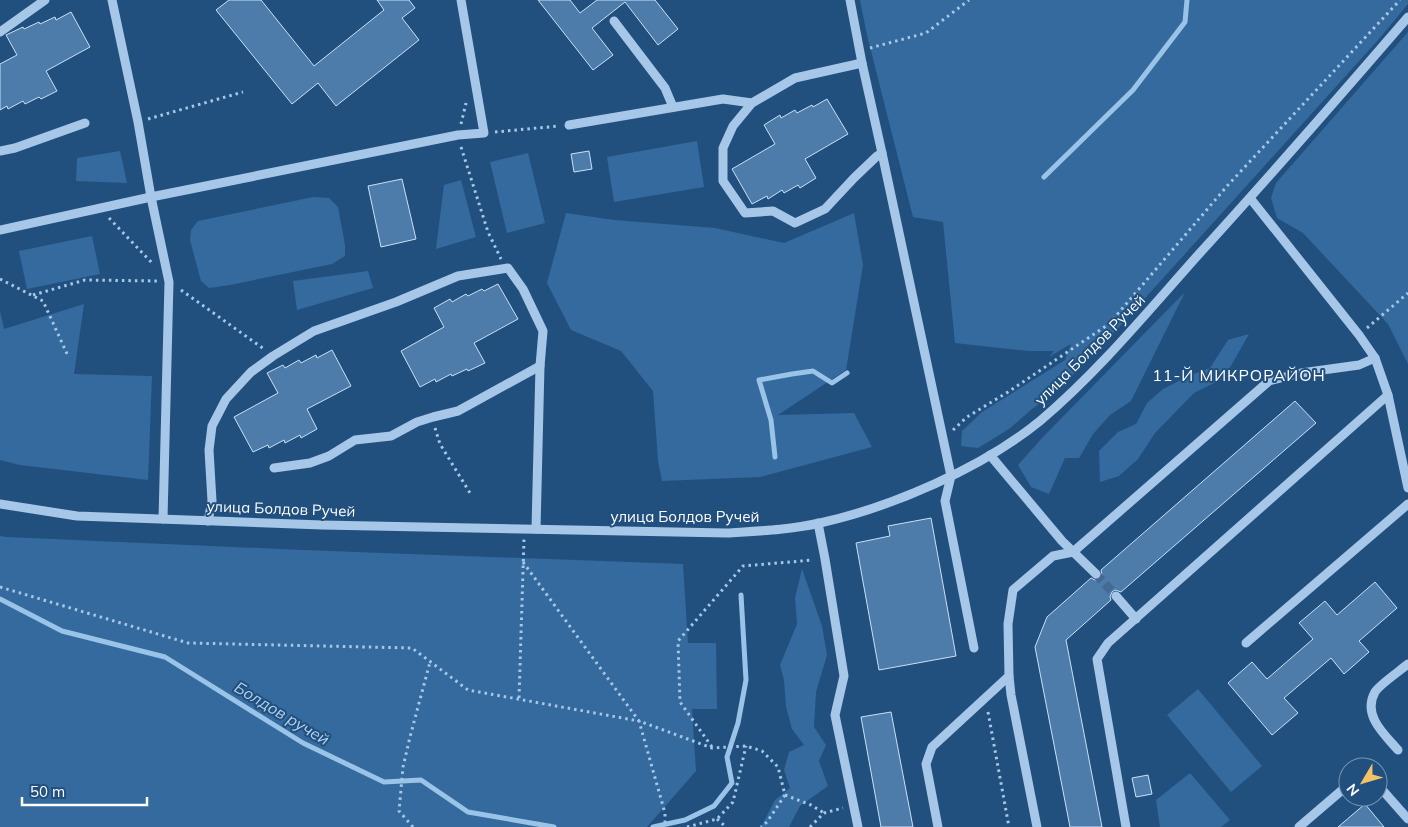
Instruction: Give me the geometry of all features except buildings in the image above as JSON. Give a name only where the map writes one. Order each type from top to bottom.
[{"type":"street","points":[[0,32],[45,0]]},
{"type":"street","points":[[112,0],[169,282],[163,519]]},
{"type":"street","points":[[0,230],[151,197],[458,135],[484,133],[461,0]]},
{"type":"street","points":[[850,0],[859,50],[951,476],[945,501],[974,648]]},
{"type":"street","name":"улица Болдов Ручей","points":[[0,504],[77,516],[322,525],[727,533],[766,531],[818,523],[847,516],[893,500],[951,476],[990,455],[1037,422],[1079,386],[1250,198],[1408,17]]},
{"type":"street","points":[[614,21],[665,88],[673,107]]},
{"type":"street","points":[[862,63],[795,78],[752,103],[733,126],[723,148],[723,181],[744,213],[773,211],[795,223],[824,209],[882,153]]},
{"type":"street","points":[[569,125],[723,99],[752,103]]},
{"type":"street","points":[[0,151],[15,148],[85,123]]},
{"type":"street","points":[[1250,198],[1375,358],[1388,395],[1408,488]]},
{"type":"street","points":[[208,521],[212,501],[209,450],[212,426],[226,399],[251,372],[314,331],[388,305],[458,276],[508,268],[523,289],[543,331],[540,366],[536,529]]},
{"type":"street","points":[[1038,827],[1011,695],[1008,624],[1013,590],[1053,556],[1072,552],[1269,381],[1301,373],[1359,365],[1375,358]]},
{"type":"street","points":[[274,468],[310,463],[329,456],[355,440],[391,436],[417,422],[458,411],[540,366]]},
{"type":"street","points":[[1126,827],[1097,658],[1108,643],[1388,395]]},
{"type":"street","points":[[990,455],[1062,541],[1096,574]]},
{"type":"street","points":[[1246,644],[1408,504]]},
{"type":"street","points":[[818,523],[844,676],[835,715],[858,827]]},
{"type":"street","points":[[1116,596],[1136,619]]},
{"type":"street","points":[[1398,750],[1374,721],[1370,707],[1375,691],[1408,664]]},
{"type":"street","points":[[938,827],[926,764],[932,748],[1009,676]]},
{"type":"street","points":[[1299,827],[1338,794]]},
{"type":"street","points":[[1388,796],[1408,819]]},
{"type":"path","points":[[859,50],[926,33],[969,0]]},
{"type":"path","points":[[943,439],[967,417],[1008,392],[1109,324],[1228,185],[1400,0]]},
{"type":"path","points":[[138,122],[243,92]]},
{"type":"path","points":[[467,100],[458,135],[488,232],[505,268]]},
{"type":"path","points":[[484,133],[569,125]]},
{"type":"path","points":[[0,279],[43,302],[68,356]]},
{"type":"path","points":[[33,295],[85,280],[169,282]]},
{"type":"path","points":[[1358,335],[1408,293]]},
{"type":"path","points":[[436,433],[440,444],[470,493]]},
{"type":"path","points":[[519,698],[524,529]]},
{"type":"path","points":[[712,748],[680,702],[678,641],[743,566],[825,559]]},
{"type":"path","points":[[523,562],[639,721],[665,813],[665,827]]},
{"type":"path","points":[[0,587],[188,643],[412,648],[468,690],[639,721],[712,748],[746,746],[762,751],[778,767],[785,795],[761,827]]},
{"type":"path","points":[[413,827],[399,811],[403,767],[430,662]]},
{"type":"path","points":[[985,698],[1009,827]]},
{"type":"path","points":[[687,827],[717,819],[733,802],[746,746]]},
{"type":"path","points":[[785,795],[811,805],[824,813]]},
{"type":"path","points":[[810,827],[824,813],[854,805]]},
{"type":"path","points":[[717,819],[726,827]]},
{"type":"shaded area","points":[[860,0],[1408,0],[1408,4],[1379,39],[1119,327],[1058,390],[1009,429],[978,448],[961,446],[962,431],[982,412],[1065,360],[1071,344],[1049,357],[1054,351],[1028,351],[955,343],[943,222],[913,217],[867,35]]},
{"type":"shaded area","points":[[1408,32],[1408,364],[1388,324],[1303,233],[1277,218],[1271,198],[1276,183]]},
{"type":"shaded area","points":[[697,141],[704,187],[614,202],[607,157]]},
{"type":"shaded area","points":[[120,151],[127,183],[76,181],[77,158]]},
{"type":"shaded area","points":[[528,153],[545,223],[507,233],[490,162]]},
{"type":"shaded area","points":[[461,180],[476,237],[436,249],[444,185]]},
{"type":"shaded area","points":[[313,197],[329,198],[338,207],[345,245],[345,256],[332,264],[230,285],[209,288],[201,281],[190,240],[191,230],[198,221]]},
{"type":"shaded area","points":[[566,213],[614,220],[715,228],[784,243],[854,213],[863,265],[846,370],[778,415],[854,413],[872,447],[760,477],[662,481],[658,461],[653,391],[621,351],[571,330],[547,283]]},
{"type":"shaded area","points":[[92,236],[100,274],[27,289],[19,251]]},
{"type":"shaded area","points":[[368,271],[373,288],[297,310],[293,281]]},
{"type":"shaded area","points":[[1185,292],[1131,401],[1110,415],[1093,434],[1079,458],[1065,458],[1049,494],[1031,487],[1018,465]]},
{"type":"shaded area","points":[[84,304],[74,374],[152,376],[148,480],[20,465],[0,460],[0,311],[4,329]]},
{"type":"shaded area","points":[[1249,334],[1224,378],[1194,393],[1155,433],[1138,459],[1119,476],[1100,482],[1099,451],[1118,432],[1136,424],[1147,403],[1163,389],[1210,368],[1228,340]]},
{"type":"shaded area","points":[[0,536],[303,550],[683,564],[688,643],[716,643],[717,709],[692,709],[696,771],[647,827],[0,827]]},
{"type":"shaded area","points":[[802,569],[822,626],[827,655],[816,692],[814,727],[826,745],[819,761],[828,786],[800,806],[789,827],[761,827],[775,800],[790,788],[784,770],[789,752],[804,745],[792,729],[786,707],[784,680],[780,665],[797,624],[795,598]]},
{"type":"shaded area","points":[[1198,689],[1262,766],[1231,792],[1167,715]]},
{"type":"shaded area","points":[[1190,773],[1230,820],[1221,827],[1160,827],[1156,800]]},
{"type":"waterway","points":[[1044,177],[1133,90],[1185,22],[1187,0]]},
{"type":"waterway","name":"Болдов ручей","points":[[775,457],[771,420],[759,380],[813,371],[832,383],[847,373]]},
{"type":"waterway","name":"Болдов ручей","points":[[653,827],[685,820],[714,806],[732,783],[727,757],[738,723],[746,680],[741,595]]},
{"type":"waterway","name":"Болдов ручей","points":[[0,599],[62,631],[165,657],[303,743],[384,782],[421,780],[468,812],[554,827]]},
{"type":"tunnel","points":[[1096,574],[1116,596]]},
{"type":"district","name":"11-Й МИКРОРАЙОН","points":[[1239,375]]}]
